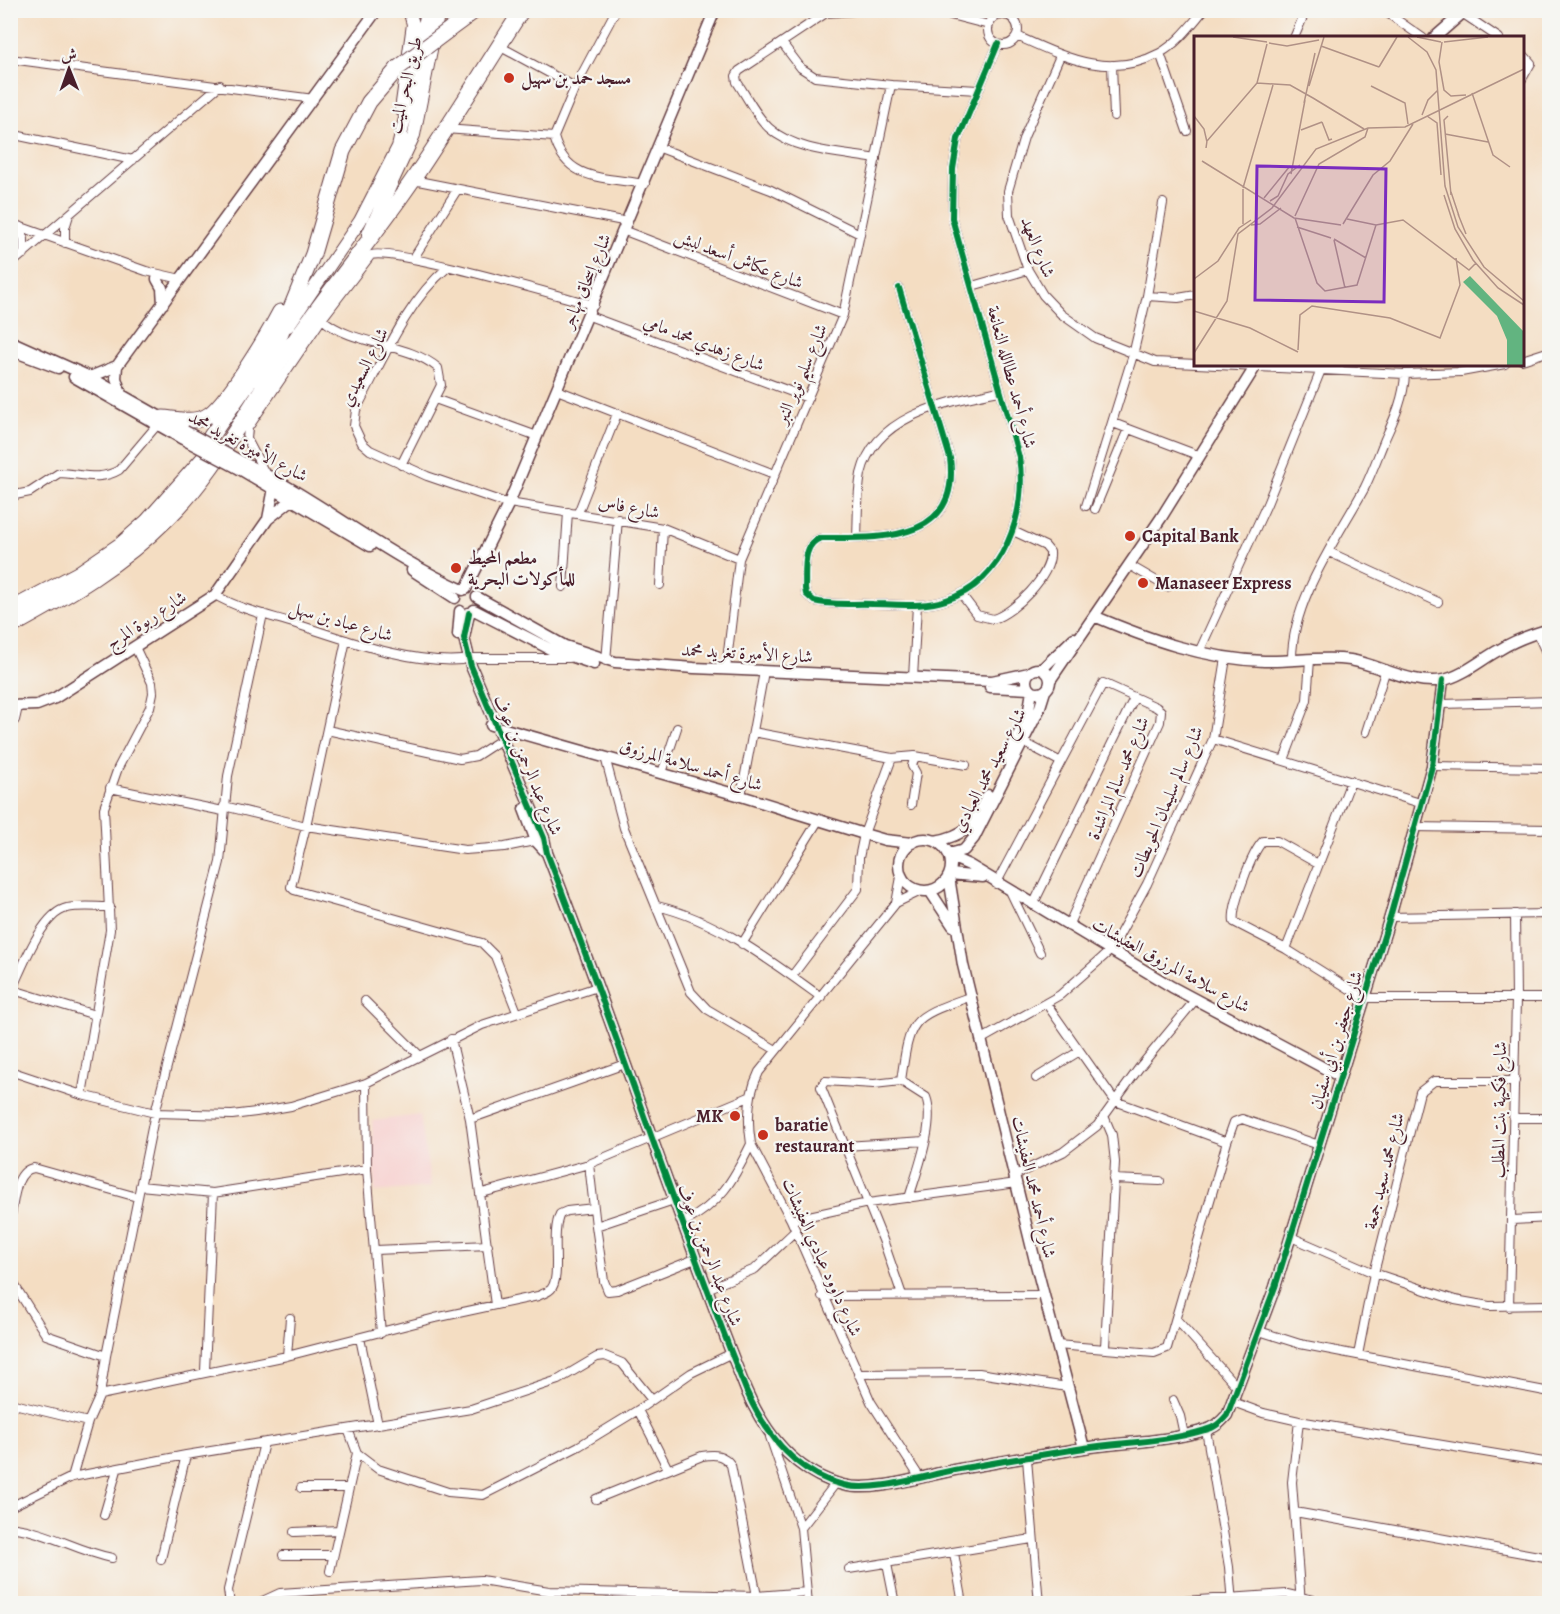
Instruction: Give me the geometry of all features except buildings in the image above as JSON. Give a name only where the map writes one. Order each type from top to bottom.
[{"type":"highway","points":[[161,421],[200,419],[210,414],[220,403],[280,314],[291,291],[317,211],[329,190],[354,126],[374,94],[398,68],[476,10]]},
{"type":"highway","points":[[10,627],[103,572],[168,518],[209,469],[287,350],[413,180],[522,10]]},
{"type":"highway","points":[[10,610],[94,564],[147,522],[204,458],[211,436],[278,340],[313,254],[327,209],[329,190]]},
{"type":"main road","points":[[393,154],[413,24],[409,10]]},
{"type":"main road","points":[[278,340],[329,270],[360,221],[402,139],[435,11]]},
{"type":"main road","name":"طريق البحر الميت","points":[[361,249],[414,135],[435,11]]},
{"type":"street","points":[[90,377],[117,366],[377,10]]},
{"type":"street","points":[[616,10],[575,87],[554,137],[561,157],[572,168],[645,184]]},
{"type":"street","name":"شارع إسحاق مهاجر","points":[[470,592],[481,562],[509,503],[594,305],[716,10]]},
{"type":"street","points":[[869,10],[826,12],[739,71],[736,76],[737,82],[765,123],[779,135],[800,144],[876,159]]},
{"type":"street","points":[[931,10],[989,25]]},
{"type":"street","points":[[1017,36],[1060,56],[1091,64],[1129,63],[1160,53],[1178,39],[1204,10]]},
{"type":"street","points":[[1295,36],[1306,10]]},
{"type":"street","points":[[1383,10],[1420,36]]},
{"type":"street","points":[[1436,36],[1464,12],[1496,36]]},
{"type":"street","points":[[1011,13],[1018,28],[1017,36],[1013,42],[998,44],[988,33],[989,25],[994,18],[1011,13]]},
{"type":"street","points":[[782,43],[801,68],[816,77],[891,85],[978,90]]},
{"type":"street","name":"شارع أحمد عطاالله النعانعة","points":[[899,288],[936,405],[951,468],[949,489],[942,507],[933,518],[912,531],[892,536],[822,538],[810,544],[805,589],[810,598],[819,602],[917,605],[936,603],[961,594],[976,584],[991,569],[1013,531],[1022,492],[1021,471],[952,218],[951,196],[958,139],[998,44]]},
{"type":"street","points":[[499,46],[575,87]]},
{"type":"street","points":[[1160,53],[1187,130]]},
{"type":"street","name":"شارع العهد","points":[[1060,56],[1024,137],[1008,191],[1011,224],[1028,270],[1043,295],[1061,314],[1101,343],[1155,362],[1194,364]]},
{"type":"street","points":[[1524,56],[1531,65],[1524,76]]},
{"type":"street","points":[[10,59],[314,99]]},
{"type":"street","points":[[1112,65],[1114,116]]},
{"type":"street","points":[[10,265],[220,85]]},
{"type":"street","name":"شارع سليم نوير النبر","points":[[726,669],[739,559],[843,315],[891,85]]},
{"type":"street","points":[[444,129],[554,137]]},
{"type":"street","points":[[10,134],[133,160]]},
{"type":"street","points":[[660,148],[771,190],[860,234]]},
{"type":"street","name":"شارع عكاش أسعد لبش","points":[[413,180],[626,227],[843,315]]},
{"type":"street","points":[[413,260],[457,190]]},
{"type":"street","points":[[1086,506],[1133,355],[1147,296],[1163,203]]},
{"type":"street","points":[[65,243],[65,228],[69,215]]},
{"type":"street","points":[[14,224],[146,271],[181,279]]},
{"type":"street","points":[[14,224],[24,239],[24,254]]},
{"type":"street","points":[[265,473],[247,439],[248,428],[322,319],[368,257],[382,254],[413,260],[594,305]]},
{"type":"street","name":"شارع السعيدي","points":[[447,268],[421,293],[356,410],[354,426],[362,443],[401,465],[509,503]]},
{"type":"street","points":[[972,286],[1028,270]]},
{"type":"street","points":[[146,271],[174,289]]},
{"type":"street","points":[[157,279],[162,288],[163,304]]},
{"type":"street","points":[[1147,296],[1178,298],[1194,295]]},
{"type":"street","name":"شارع زهدي محمد مامي","points":[[589,316],[808,398]]},
{"type":"street","points":[[322,319],[340,330],[438,368],[441,385],[401,465]]},
{"type":"street","name":"شارع الأميرة تغريد محمد","points":[[10,341],[90,377],[120,394],[455,598]]},
{"type":"street","name":"شارع الأميرة تغريد محمد","points":[[10,350],[68,373],[161,421]]},
{"type":"street","points":[[1524,359],[1550,351]]},
{"type":"street","points":[[117,366],[116,378],[120,394]]},
{"type":"street","points":[[1085,627],[1042,669],[1029,673],[1026,683],[1031,690],[1045,691],[1257,366]]},
{"type":"street","name":"شارع العهد","points":[[1257,366],[1405,374],[1461,372],[1494,366]]},
{"type":"street","points":[[1198,652],[1327,368]]},
{"type":"street","points":[[1292,661],[1295,626],[1329,552],[1365,486],[1401,402],[1405,374]]},
{"type":"street","points":[[557,390],[774,474]]},
{"type":"street","points":[[857,538],[859,485],[870,453],[884,435],[936,405],[999,391]]},
{"type":"street","points":[[435,399],[537,436]]},
{"type":"street","points":[[578,513],[617,414]]},
{"type":"street","points":[[10,496],[30,492],[59,474],[82,477],[112,474],[119,470],[161,421]]},
{"type":"street","points":[[1113,423],[1200,456]]},
{"type":"street","points":[[1095,510],[1128,429]]},
{"type":"street","name":"شارع الأميرة تغريد محمد","points":[[238,464],[265,473],[373,540],[565,646],[606,660],[726,669],[916,678],[1003,680],[1029,673]]},
{"type":"street","name":"شارع ربوة المرج","points":[[268,519],[274,488]]},
{"type":"street","name":"شارع ربوة المرج","points":[[14,707],[37,705],[55,698],[215,596],[268,519],[293,499]]},
{"type":"street","name":"شارع فاس","points":[[509,503],[663,528],[739,559]]},
{"type":"street","points":[[563,587],[568,512]]},
{"type":"street","points":[[606,660],[618,519]]},
{"type":"street","points":[[660,585],[663,528]]},
{"type":"street","points":[[961,594],[977,615],[993,619],[1015,606],[1031,591],[1045,570],[1050,552],[1045,546],[1013,531]]},
{"type":"street","points":[[1329,552],[1438,602]]},
{"type":"street","points":[[1129,565],[1167,587]]},
{"type":"street","points":[[468,611],[455,605],[455,598],[470,592]]},
{"type":"street","name":"شارع عبد الرحمن بن عوف","points":[[470,592],[464,638],[465,659],[496,743],[547,853],[695,1259],[751,1403],[770,1436],[798,1462],[836,1483],[861,1487],[1084,1448],[1206,1430],[1222,1422],[1233,1402]]},
{"type":"street","name":"شارع عباد بن سهل","points":[[215,596],[233,605],[346,640],[424,659],[572,658]]},
{"type":"street","points":[[916,678],[917,605]]},
{"type":"street","name":"شارع الأميرة تغريد محمد","points":[[468,611],[572,658],[620,670],[1031,690]]},
{"type":"street","points":[[72,1477],[88,1422],[100,1395],[155,1113],[220,862],[228,776],[263,614]]},
{"type":"street","points":[[1094,616],[1126,630],[1198,652],[1227,658],[1292,661],[1346,660],[1410,677],[1443,680],[1519,639],[1550,629]]},
{"type":"street","points":[[1537,633],[1550,661]]},
{"type":"street","points":[[346,640],[306,826],[291,879],[294,890],[482,943],[495,956],[517,1012]]},
{"type":"street","points":[[82,1095],[107,958],[110,907],[104,808],[110,788],[150,707],[153,693],[153,683],[135,646]]},
{"type":"street","name":"شارع سالم سليمان الحويطات","points":[[982,1039],[1046,1003],[1076,983],[1110,950],[1135,910],[1213,739],[1227,658]]},
{"type":"street","points":[[1284,760],[1307,700],[1310,660]]},
{"type":"street","points":[[1042,669],[1051,679]]},
{"type":"street","points":[[1366,732],[1386,669]]},
{"type":"street","points":[[741,796],[763,677]]},
{"type":"street","name":"شارع جعفر بن أبي سفيان","points":[[1233,1402],[1291,1237],[1390,917],[1413,827],[1432,766],[1442,704],[1443,680]]},
{"type":"street","name":"شارع محمد سالم المراشدة","points":[[993,881],[1061,762],[1102,683],[1159,709],[1162,715],[1160,722],[1068,926]]},
{"type":"street","name":"شارع سعيد محمد العبادي","points":[[935,841],[957,836],[974,821],[1028,715],[1031,690]]},
{"type":"street","name":"شارع سعيد محمد العبادي","points":[[950,856],[964,849],[974,838],[1040,710],[1045,691]]},
{"type":"street","points":[[1033,905],[1134,698]]},
{"type":"street","points":[[1442,704],[1550,701]]},
{"type":"street","points":[[10,724],[15,720],[14,707]]},
{"type":"street","name":"شارع عبد الرحمن بن عوف","points":[[490,725],[540,839]]},
{"type":"street","name":"شارع أحمد سلامة المرزوق","points":[[490,725],[662,773],[885,840],[912,843]]},
{"type":"street","points":[[662,773],[677,728]]},
{"type":"street","points":[[327,730],[460,759],[476,756],[496,743]]},
{"type":"street","points":[[753,732],[892,758],[915,756],[966,765]]},
{"type":"street","points":[[1213,739],[1420,803]]},
{"type":"street","points":[[1023,742],[1061,762]]},
{"type":"street","points":[[911,805],[915,773],[912,766],[915,756]]},
{"type":"street","points":[[605,757],[624,828],[696,1000],[707,1009],[776,1050]]},
{"type":"street","points":[[792,976],[858,889],[864,834],[892,758]]},
{"type":"street","points":[[1432,766],[1550,768]]},
{"type":"street","points":[[1286,949],[1350,781]]},
{"type":"street","points":[[110,788],[306,826],[471,850],[506,847],[540,839]]},
{"type":"street","points":[[742,944],[818,821]]},
{"type":"street","points":[[1413,827],[1550,829]]},
{"type":"street","points":[[885,840],[900,859],[901,877],[911,888],[926,891],[940,888],[950,875],[950,856],[935,841],[923,839],[912,843],[900,859]]},
{"type":"street","points":[[1318,864],[1277,841],[1267,840],[1259,845],[1234,908],[1233,919],[1240,927],[1286,949],[1364,998],[1550,998]]},
{"type":"street","name":"شارع سلامة المرزوق العفيشات","points":[[950,856],[1196,999],[1339,1077]]},
{"type":"street","name":"شارع سلامة المرزوق العفيشات","points":[[950,875],[993,881]]},
{"type":"street","name":"شارع أحمد محمد العفيشات","points":[[950,875],[957,931],[982,1039],[1066,1387],[1084,1448]]},
{"type":"street","name":"شارع داوود عبادي العفيشات","points":[[901,877],[896,903],[759,1072],[750,1098],[752,1144],[791,1220],[822,1296],[871,1402],[920,1478]]},
{"type":"street","name":"شارع أحمد محمد العفيشات","points":[[926,891],[957,931]]},
{"type":"street","name":"شارع داوود عبادي العفيشات","points":[[896,903],[926,891]]},
{"type":"street","points":[[1011,892],[1040,953]]},
{"type":"street","points":[[657,906],[693,917],[742,944],[821,997]]},
{"type":"street","points":[[95,1015],[11,989],[46,923],[56,914],[65,908],[110,907]]},
{"type":"street","name":"شارع فكيهة بنت المطلب","points":[[1509,1307],[1515,1082],[1515,914]]},
{"type":"street","points":[[1390,917],[1550,914]]},
{"type":"street","points":[[10,1071],[82,1095],[155,1113],[232,1115],[256,1112],[291,1106],[366,1083],[451,1039],[517,1012],[597,987]]},
{"type":"street","points":[[901,1081],[909,1032],[914,1024],[932,1010],[972,996]]},
{"type":"street","points":[[791,1220],[868,1203],[1016,1179],[1063,1152],[1089,1133],[1196,999]]},
{"type":"street","points":[[365,1001],[419,1055]]},
{"type":"street","points":[[1046,1003],[1078,1052],[1115,1101],[1227,1142]]},
{"type":"street","points":[[451,1039],[470,1119],[482,1193],[495,1305]]},
{"type":"street","points":[[1036,1078],[1078,1052]]},
{"type":"street","points":[[470,1119],[624,1064]]},
{"type":"street","points":[[902,1295],[868,1203],[822,1091],[822,1084],[829,1081],[884,1084],[901,1081],[926,1096],[929,1109],[925,1141],[909,1198]]},
{"type":"street","name":"شارع محمد سعيد جمعة","points":[[1358,1355],[1374,1273],[1420,1092],[1434,1081],[1515,1082]]},
{"type":"street","points":[[366,1083],[367,1169],[376,1250],[381,1333]]},
{"type":"street","points":[[482,1193],[590,1164],[750,1098]]},
{"type":"street","points":[[1104,1116],[1114,1143],[1105,1347]]},
{"type":"street","points":[[1514,1118],[1550,1118]]},
{"type":"street","points":[[1057,1345],[1160,1352],[1169,1344],[1234,1122],[1242,1119],[1319,1145]]},
{"type":"street","points":[[845,1146],[925,1141]]},
{"type":"street","points":[[683,1223],[713,1205],[740,1168],[752,1144]]},
{"type":"street","points":[[590,1164],[596,1226],[604,1281],[608,1291],[617,1290],[695,1259]]},
{"type":"street","points":[[10,1220],[21,1174],[27,1169],[34,1168],[137,1197]]},
{"type":"street","points":[[140,1186],[213,1193],[367,1169]]},
{"type":"street","points":[[1113,1179],[1160,1181]]},
{"type":"street","points":[[205,1371],[213,1193]]},
{"type":"street","points":[[596,1226],[674,1200]]},
{"type":"street","points":[[100,1395],[205,1371],[287,1356],[538,1296],[550,1290],[554,1283],[555,1233],[560,1215],[567,1211],[594,1208]]},
{"type":"street","points":[[1512,1220],[1550,1218]]},
{"type":"street","points":[[707,1289],[755,1269],[795,1231]]},
{"type":"street","points":[[1291,1237],[1374,1273],[1474,1305],[1509,1307],[1550,1305]]},
{"type":"street","points":[[376,1250],[488,1245]]},
{"type":"street","points":[[10,1278],[46,1335],[106,1356]]},
{"type":"street","points":[[822,1296],[1044,1295]]},
{"type":"street","points":[[287,1356],[290,1318]]},
{"type":"street","points":[[1176,1319],[1238,1388]]},
{"type":"street","points":[[1258,1331],[1300,1344],[1550,1392]]},
{"type":"street","points":[[360,1338],[378,1425]]},
{"type":"street","points":[[348,1429],[357,1453],[378,1469],[422,1486],[467,1496],[483,1495],[579,1446],[638,1410],[691,1373],[732,1353]]},
{"type":"street","points":[[10,1507],[72,1477],[186,1455],[378,1425],[495,1402],[558,1380],[597,1357],[605,1356],[622,1362],[652,1400]]},
{"type":"street","points":[[858,1374],[978,1373],[1066,1387]]},
{"type":"street","points":[[1173,1400],[1180,1416],[1184,1435]]},
{"type":"street","points":[[1233,1402],[1263,1413],[1299,1421],[1550,1463]]},
{"type":"street","points":[[10,1403],[88,1422]]},
{"type":"street","points":[[638,1410],[668,1469]]},
{"type":"street","points":[[1299,1421],[1292,1476],[1301,1601]]},
{"type":"street","points":[[1206,1430],[1229,1567],[1232,1600]]},
{"type":"street","points":[[770,1436],[801,1528],[808,1604]]},
{"type":"street","points":[[230,1604],[228,1590],[264,1443]]},
{"type":"street","points":[[330,1571],[357,1453]]},
{"type":"street","points":[[596,1499],[668,1469],[712,1454],[726,1458],[731,1465],[757,1596]]},
{"type":"street","points":[[161,1559],[186,1455]]},
{"type":"street","points":[[1027,1459],[1039,1604]]},
{"type":"street","points":[[104,1515],[117,1470]]},
{"type":"street","points":[[801,1528],[836,1483]]},
{"type":"street","points":[[302,1488],[349,1488]]},
{"type":"street","points":[[1295,1512],[1550,1558]]},
{"type":"street","points":[[10,1527],[48,1534],[83,1552],[112,1558]]},
{"type":"street","points":[[294,1532],[339,1530]]},
{"type":"street","points":[[849,1569],[1032,1539]]},
{"type":"street","points":[[954,1553],[963,1604]]},
{"type":"street","points":[[283,1556],[333,1555]]},
{"type":"street","points":[[887,1564],[895,1604]]},
{"type":"street","points":[[256,1604],[280,1593],[481,1580],[549,1591],[757,1596],[807,1592]]},
{"type":"street","points":[[548,1604],[549,1591]]},
{"type":"street","points":[[1140,1604],[1232,1600],[1287,1594],[1301,1601],[1331,1604]]},
{"type":"street","points":[[10,1599],[11,1604]]},
{"type":"shaded area","points":[[420,1115],[431,1187],[375,1192],[372,1121]]},
{"type":"cycle path","points":[[899,288],[950,458],[950,486],[943,506],[930,521],[912,530],[891,535],[822,538],[815,541],[806,559],[805,589],[806,594],[814,601],[821,603],[910,605],[946,600],[966,591],[983,578],[997,561],[1008,542],[1015,522],[1020,500],[1019,457],[952,218],[953,169],[958,139],[998,44]]},
{"type":"cycle path","points":[[469,613],[464,638],[471,666],[544,838],[547,853],[746,1390],[772,1436],[796,1461],[826,1479],[855,1487],[898,1483],[954,1470],[1084,1448],[1176,1437],[1212,1428],[1227,1415],[1275,1287],[1390,917],[1432,766],[1443,680]]},
{"type":"place","name":"مسجد حمد بن سهيل","points":[[509,78]]},
{"type":"place","name":"Capital Bank","points":[[1130,536]]},
{"type":"place","name":"مطعم المحيط للمأكولات البحرية","points":[[456,568]]},
{"type":"place","name":"Manaseer Express","points":[[1143,583]]},
{"type":"place","name":"MK","points":[[735,1116]]},
{"type":"place","name":"baratie restaurant","points":[[763,1135]]}]
